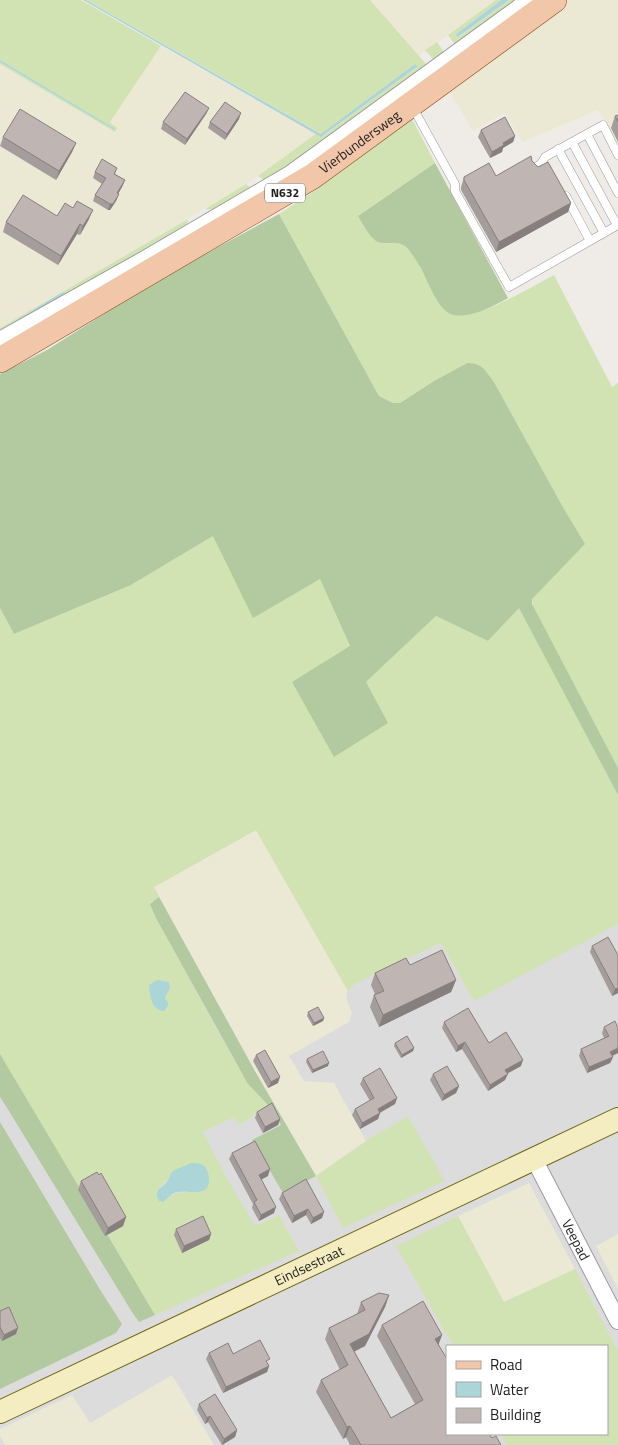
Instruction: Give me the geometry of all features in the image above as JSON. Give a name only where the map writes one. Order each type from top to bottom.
[{"type":"main road","name":"Vierbundersweg","points":[[0,360],[313,176],[554,0]]},
{"type":"street","name":"Vierbundersweg","points":[[0,340],[160,251],[290,174],[528,0]]},
{"type":"street","name":"Eindsestraat","points":[[0,1412],[618,1119]]},
{"type":"street","name":"Veepad","points":[[534,1159],[618,1321]]},
{"type":"lane","points":[[411,105],[455,184],[455,191],[509,287],[618,225],[572,142]]},
{"type":"lane","points":[[534,168],[542,164],[546,157],[558,149],[603,125],[617,151]]},
{"type":"lane","points":[[587,134],[618,193]]},
{"type":"lane","points":[[558,149],[604,233]]},
{"type":"lane","points":[[546,157],[550,165]]},
{"type":"lane","points":[[563,190],[590,241]]},
{"type":"shaded area","points":[[370,0],[496,0],[419,56]]},
{"type":"shaded area","points":[[568,0],[618,0],[618,142],[598,110],[522,142],[505,113],[473,131],[448,89]]},
{"type":"shaded area","points":[[161,46],[316,134],[240,188],[0,328],[0,64],[115,132],[115,125],[110,122]]},
{"type":"shaded area","points":[[618,573],[618,1445],[0,1445],[0,923]]},
{"type":"shaded area","points":[[256,830],[348,991],[346,993],[347,1000],[352,1013],[349,1022],[289,1056],[304,1081],[334,1083],[366,1141],[316,1176],[256,1073],[154,887]]},
{"type":"shaded area","points":[[529,1183],[575,1269],[504,1302],[458,1216]]},
{"type":"shaded area","points":[[618,1234],[618,1289],[596,1246]]},
{"type":"shaded area","points":[[172,1375],[214,1445],[5,1445],[0,1436],[0,1429],[72,1395],[90,1423]]},
{"type":"green space","points":[[0,0],[81,0],[161,46],[110,122],[117,128],[115,132],[0,64],[0,62],[114,130],[0,60]]},
{"type":"green space","points":[[86,0],[370,0],[427,65],[268,183],[258,176],[317,133],[323,136],[418,66],[415,64],[322,134]]},
{"type":"green space","points":[[496,0],[501,0],[456,34],[459,37],[509,0],[521,0],[457,47],[448,35]]},
{"type":"green space","points":[[437,42],[446,55],[434,60],[425,50]]},
{"type":"green space","points":[[412,119],[435,163],[359,215],[368,233],[377,241],[384,243],[395,242],[406,247],[422,268],[443,308],[456,315],[466,315],[492,307],[554,275],[612,387],[618,383],[618,768],[533,607],[532,599],[564,509],[494,382],[486,371],[479,366],[467,363],[400,403],[393,403],[379,396],[279,214],[320,187]]},
{"type":"green space","points":[[435,163],[508,298],[487,309],[469,315],[453,315],[447,312],[436,298],[421,268],[407,248],[398,243],[376,241],[368,233],[358,216]]},
{"type":"green space","points":[[246,184],[255,191],[222,210],[205,209]]},
{"type":"green space","points":[[279,214],[379,396],[393,403],[400,403],[467,363],[480,366],[494,382],[585,544],[532,599],[532,604],[618,768],[618,795],[519,608],[488,641],[436,616],[366,682],[388,723],[334,757],[292,682],[350,646],[320,579],[253,618],[213,536],[131,585],[14,634],[0,608],[0,374],[47,350],[156,281]]},
{"type":"green space","points":[[188,219],[187,230],[0,332],[65,294],[63,292],[0,330],[0,328]]},
{"type":"green space","points":[[213,536],[320,579],[366,682],[436,616],[488,641],[519,607],[618,795],[618,924],[474,1001],[441,943],[355,984],[348,991],[256,830],[154,887],[159,897],[151,902],[156,918],[235,1062],[270,1107],[238,1125],[234,1117],[203,1132],[225,1175],[255,1226],[279,1215],[299,1251],[155,1315],[0,1054],[0,608],[14,634],[131,585]],"holes":[[[178,1169],[208,1174],[208,1184],[201,1191],[182,1192],[168,1199],[159,1187]]]},
{"type":"green space","points":[[159,897],[256,1073],[316,1176],[283,1193],[252,1140],[281,1125],[270,1107],[248,1084],[156,918],[150,904]]},
{"type":"green space","points":[[0,1054],[155,1315],[139,1322],[0,1097]]},
{"type":"green space","points":[[408,1116],[445,1181],[343,1228],[316,1176],[366,1141]]},
{"type":"green space","points":[[0,1122],[122,1324],[116,1333],[0,1389]]},
{"type":"green space","points":[[458,1216],[504,1302],[575,1269],[618,1351],[618,1445],[507,1445],[502,1435],[608,1435],[608,1345],[452,1345],[396,1246]]},
{"type":"water","points":[[83,0],[321,134],[415,64],[418,66],[321,137]]},
{"type":"water","points":[[501,0],[509,0],[458,37],[456,34]]},
{"type":"water","points":[[0,60],[115,129],[0,62]]},
{"type":"water","points":[[63,292],[65,294],[0,332],[0,330]]},
{"type":"water","points":[[157,980],[169,982],[170,985],[165,999],[168,1002],[168,1006],[164,1011],[156,1008],[151,998],[149,985]]},
{"type":"water","points":[[191,1163],[201,1164],[206,1168],[209,1180],[208,1186],[197,1192],[176,1192],[163,1202],[159,1201],[157,1192],[167,1182],[172,1172]]},
{"type":"building","points":[[185,92],[209,108],[187,139],[163,122]]},
{"type":"building","points":[[225,102],[241,113],[227,134],[210,122]]},
{"type":"building","points":[[20,109],[76,143],[59,171],[3,137]]},
{"type":"building","points":[[505,117],[515,136],[492,152],[481,130]]},
{"type":"building","points":[[531,156],[532,161],[538,167],[548,162],[571,203],[499,242],[464,177],[489,163],[496,176]]},
{"type":"building","points":[[102,159],[117,168],[114,174],[125,180],[113,204],[95,195],[106,178],[95,172]]},
{"type":"building","points":[[23,195],[57,216],[65,203],[73,208],[77,201],[93,210],[83,226],[80,224],[61,256],[6,222]]},
{"type":"building","points":[[608,937],[618,955],[618,988],[615,989],[592,946]]},
{"type":"building","points":[[442,950],[456,980],[383,1015],[374,995],[384,991],[375,973],[406,958],[410,965]]},
{"type":"building","points":[[318,1007],[324,1018],[314,1023],[308,1012]]},
{"type":"building","points":[[468,1008],[489,1043],[506,1032],[523,1060],[505,1070],[508,1074],[490,1085],[465,1042],[458,1046],[444,1022]]},
{"type":"building","points":[[615,1021],[618,1028],[618,1048],[610,1052],[613,1057],[589,1067],[581,1049],[609,1036],[604,1027]]},
{"type":"building","points":[[407,1036],[414,1048],[402,1055],[395,1043]]},
{"type":"building","points":[[265,1050],[280,1077],[271,1082],[256,1055]]},
{"type":"building","points":[[323,1051],[329,1063],[313,1070],[307,1059]]},
{"type":"building","points":[[447,1066],[459,1086],[444,1095],[433,1074]]},
{"type":"building","points":[[380,1068],[397,1098],[378,1109],[380,1113],[362,1123],[355,1109],[374,1098],[363,1078]]},
{"type":"building","points":[[272,1103],[280,1119],[265,1127],[257,1112]]},
{"type":"building","points":[[255,1141],[270,1169],[259,1175],[276,1207],[261,1215],[254,1202],[257,1200],[232,1153]]},
{"type":"building","points":[[97,1172],[99,1175],[101,1173],[126,1217],[108,1228],[81,1181]]},
{"type":"building","points":[[306,1179],[324,1212],[313,1218],[308,1209],[294,1216],[282,1193]]},
{"type":"building","points":[[203,1216],[211,1234],[184,1246],[176,1229]]},
{"type":"building","points":[[379,1293],[389,1295],[369,1334],[350,1344],[391,1418],[423,1400],[382,1325],[423,1301],[442,1335],[435,1339],[446,1357],[446,1435],[490,1435],[492,1438],[496,1436],[501,1445],[361,1445],[350,1426],[347,1427],[321,1380],[348,1365],[329,1328],[365,1310],[361,1302]]},
{"type":"building","points":[[9,1307],[18,1328],[4,1335],[0,1327],[0,1311]]},
{"type":"building","points":[[260,1340],[270,1359],[266,1361],[269,1366],[226,1387],[209,1353],[228,1343],[233,1354]]},
{"type":"building","points":[[215,1394],[237,1430],[224,1439],[210,1416],[207,1418],[199,1404]]}]
